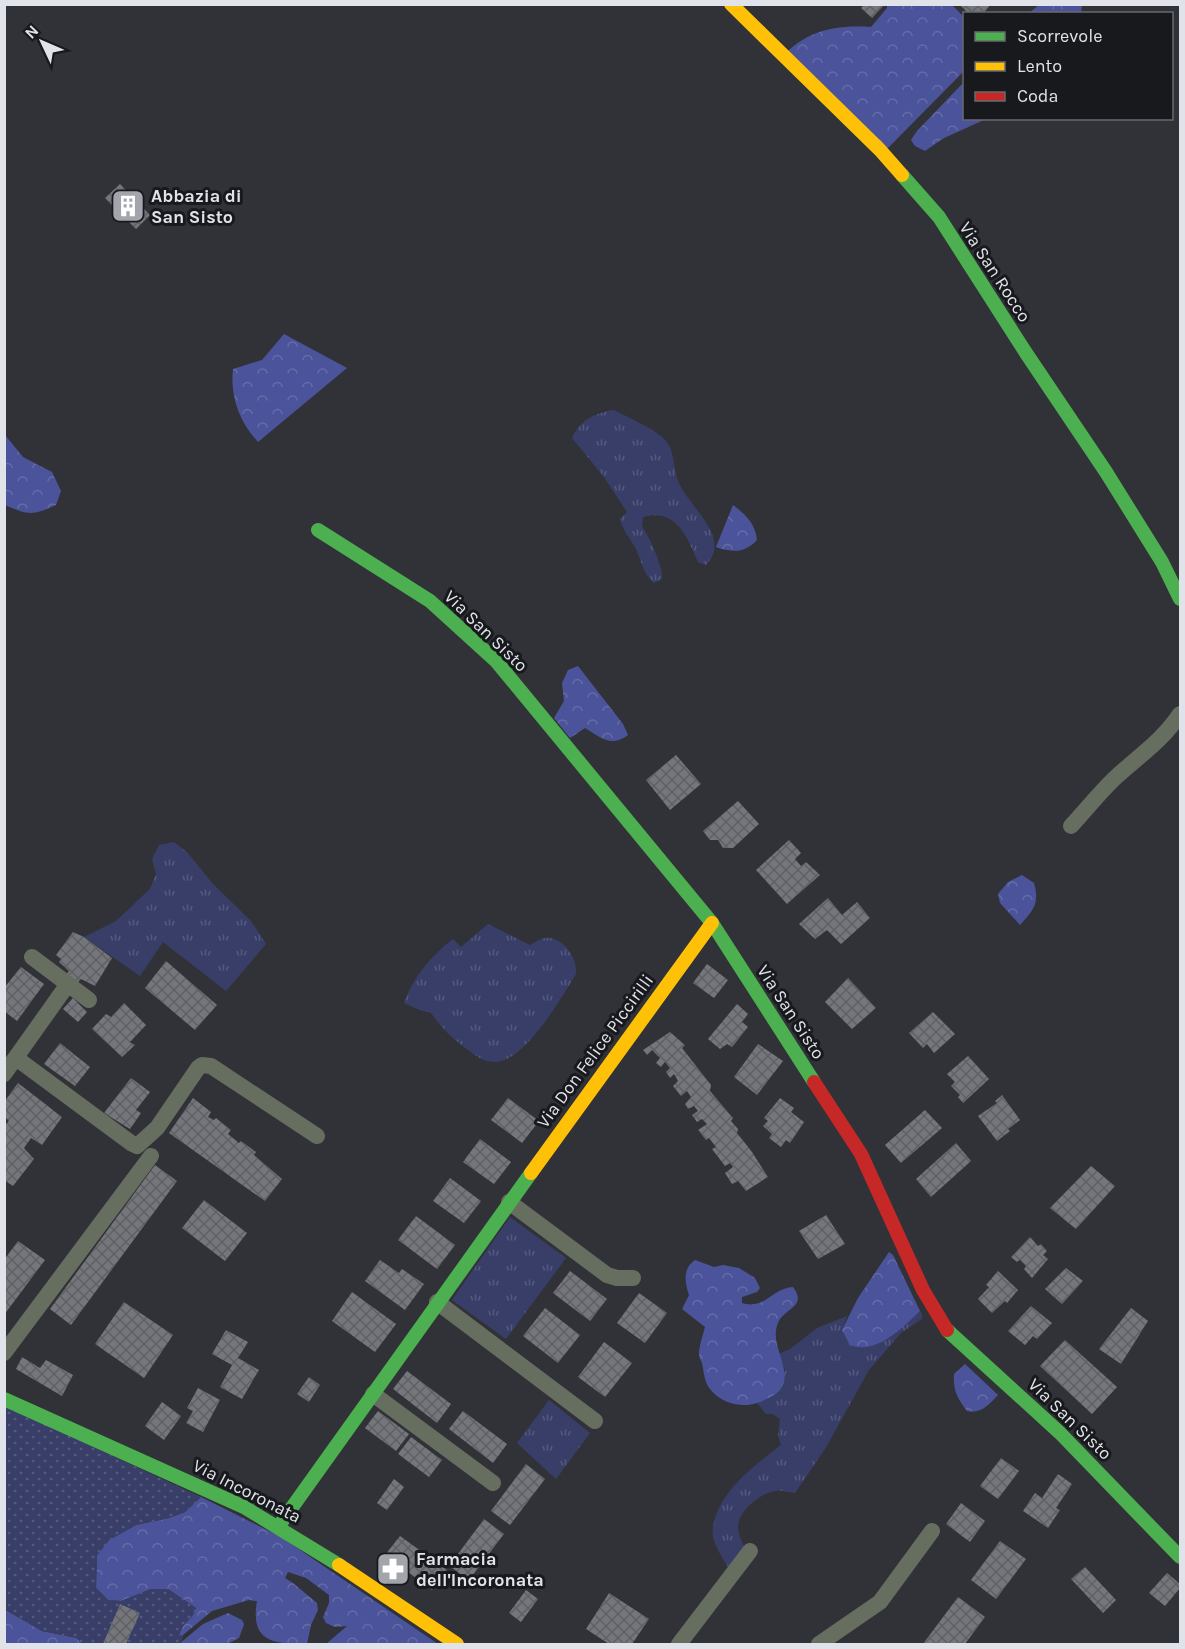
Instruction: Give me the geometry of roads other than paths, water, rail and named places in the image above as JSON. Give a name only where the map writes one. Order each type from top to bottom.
[{"type":"street","name":"Via San Rocco","points":[[731,4],[880,150],[939,217],[1106,472],[1162,562],[1180,598]]},
{"type":"street","name":"Via San Sisto","points":[[318,530],[430,601],[496,661],[712,923],[861,1154],[923,1290],[949,1334],[1060,1433],[1180,1557]]},
{"type":"street","points":[[1071,826],[1116,778],[1171,728],[1180,714]]},
{"type":"street","name":"Via Don Felice Piccirilli","points":[[278,1527],[437,1302],[712,923]]},
{"type":"street","points":[[32,957],[89,1000]]},
{"type":"street","points":[[4,1074],[68,984]]},
{"type":"street","points":[[16,1058],[137,1146],[157,1128],[202,1065],[211,1066],[317,1136]]},
{"type":"street","points":[[4,1353],[151,1156]]},
{"type":"street","points":[[509,1202],[607,1275],[617,1278],[633,1278]]},
{"type":"street","points":[[437,1302],[595,1421]]},
{"type":"street","points":[[373,1394],[493,1483]]},
{"type":"street","name":"Via Incoronata","points":[[4,1399],[244,1507],[457,1644]]},
{"type":"street","points":[[819,1644],[880,1602],[932,1531]]},
{"type":"street","points":[[679,1644],[750,1551]]},
{"type":"place","name":"Abbazia di San Sisto","points":[[128,206]]},
{"type":"place","name":"Farmacia dell'Incoronata","points":[[393,1569]]}]
